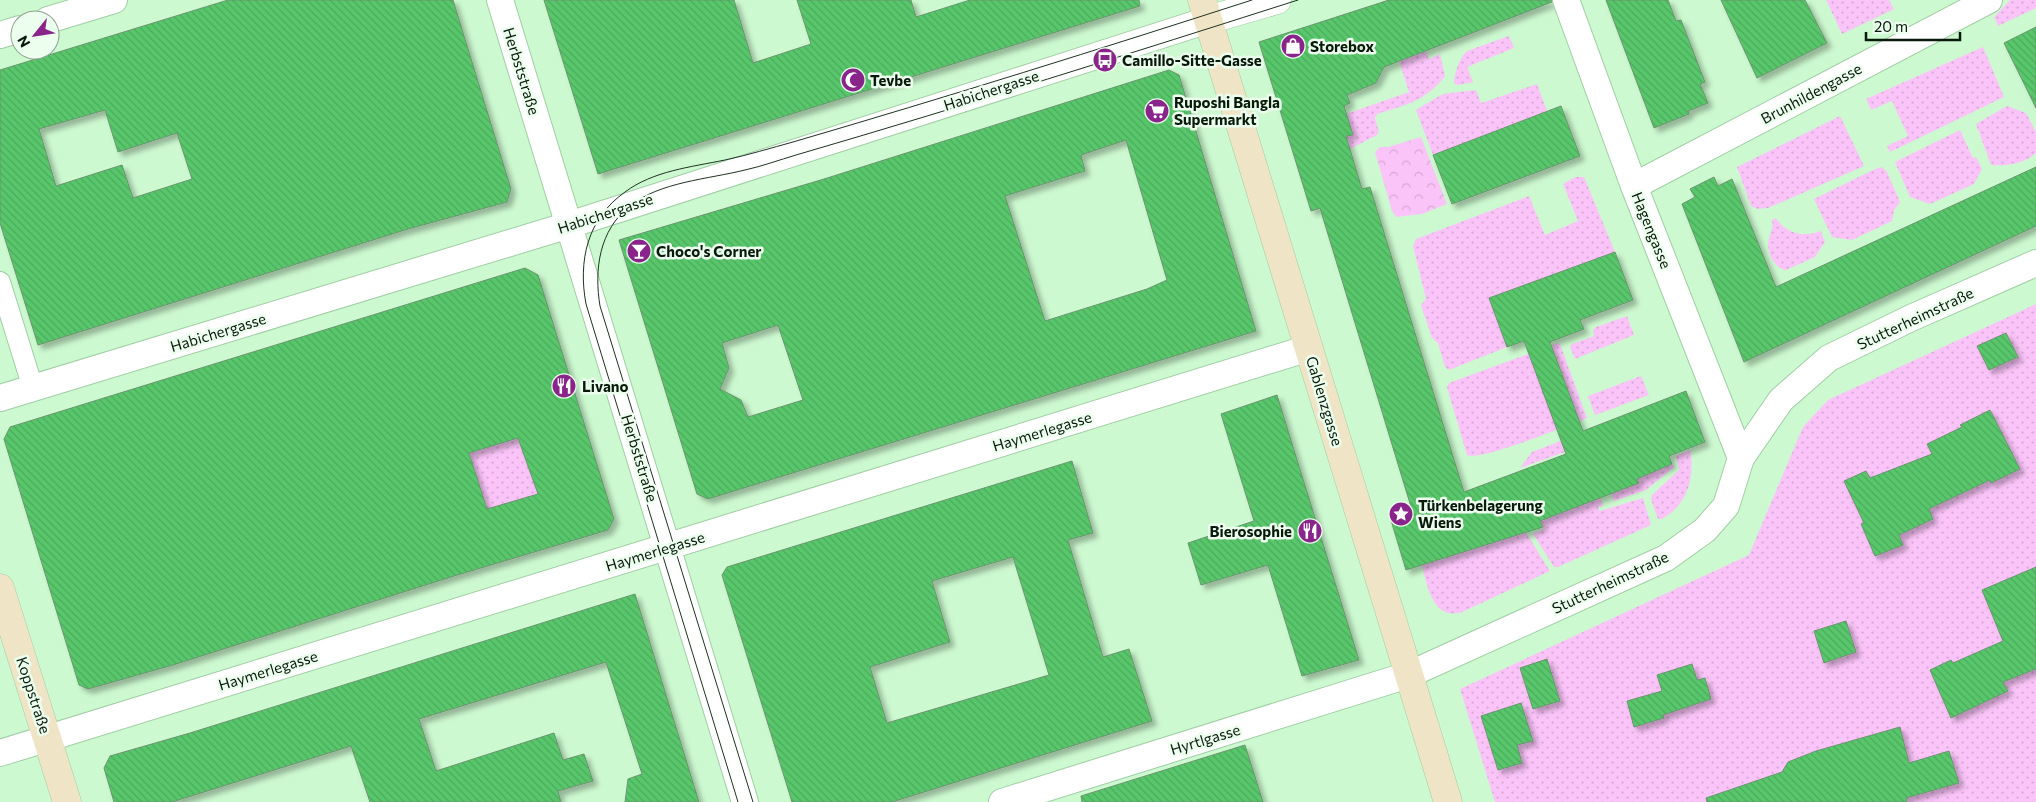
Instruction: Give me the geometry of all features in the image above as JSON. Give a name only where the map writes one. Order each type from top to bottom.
[{"type":"main road","name":"Gablenzgasse","points":[[1205,10],[1448,802]]},
{"type":"main road","name":"Koppstraße","points":[[0,588],[67,802]]},
{"type":"street","points":[[60,16],[114,0]]},
{"type":"street","name":"Herbststraße","points":[[500,0],[745,802]]},
{"type":"street","points":[[1205,10],[1277,0]]},
{"type":"street","name":"Hagengasse","points":[[1566,0],[1634,186],[1741,458]]},
{"type":"street","name":"Brunhildengasse","points":[[1634,186],[1989,0]]},
{"type":"street","name":"Habichergasse","points":[[0,398],[569,225],[1205,10]]},
{"type":"street","name":"Stutterheimstraße","points":[[1408,675],[1666,558],[1705,530],[1726,506],[1741,458],[1781,400],[1828,358],[1911,318],[2036,263]]},
{"type":"street","points":[[0,282],[33,388]]},
{"type":"street","name":"Haymerlegasse","points":[[0,753],[1309,348]]},
{"type":"street","name":"Hyrtlgasse","points":[[1002,802],[1408,675]]},
{"type":"green space","points":[[1826,0],[1889,0],[1894,9],[1842,34]]},
{"type":"green space","points":[[2010,0],[2036,0],[2036,8],[1998,26],[1994,17]]},
{"type":"green space","points":[[1509,36],[1514,48],[1467,67],[1473,82],[1458,85],[1454,83],[1458,66],[1467,51]]},
{"type":"green space","points":[[1983,47],[2004,97],[1890,152],[1887,146],[1908,136],[1892,101],[1871,110],[1866,99]]},
{"type":"green space","points":[[1426,51],[1429,59],[1440,54],[1445,76],[1423,97],[1406,105],[1377,114],[1375,118],[1379,132],[1377,135],[1350,149],[1346,136],[1353,135],[1346,114],[1409,92],[1399,61]]},
{"type":"green space","points":[[1537,84],[1547,111],[1433,155],[1416,110],[1443,94],[1476,90],[1481,103]]},
{"type":"green space","points":[[2007,106],[2026,113],[2036,132],[2036,153],[2026,160],[2015,164],[1991,165],[1976,124]]},
{"type":"green space","points":[[1840,116],[1864,166],[1768,208],[1757,209],[1751,206],[1737,167]]},
{"type":"green space","points":[[1960,130],[1973,158],[1976,157],[1982,169],[1974,184],[1930,204],[1910,197],[1895,162]]},
{"type":"green space","points":[[1421,137],[1447,204],[1422,214],[1396,217],[1392,211],[1375,152],[1380,147],[1388,147]]},
{"type":"green space","points":[[1882,167],[1887,172],[1900,202],[1894,210],[1892,221],[1852,240],[1832,237],[1814,199]]},
{"type":"green space","points":[[1575,177],[1584,177],[1615,252],[1489,298],[1507,347],[1449,370],[1445,367],[1438,343],[1432,338],[1421,305],[1426,299],[1413,246],[1416,239],[1529,196],[1545,235],[1578,221],[1563,184]]},
{"type":"green space","points":[[1776,218],[1784,227],[1796,233],[1808,234],[1821,231],[1825,242],[1815,257],[1786,270],[1776,264],[1771,257],[1768,245],[1772,220]]},
{"type":"green space","points":[[2036,304],[2036,802],[1495,802],[1460,689],[1749,555],[1803,427],[1828,400]]},
{"type":"green space","points":[[1627,316],[1634,335],[1575,359],[1570,347],[1572,344],[1592,337],[1594,335],[1593,330],[1596,327]]},
{"type":"green space","points":[[492,343],[542,493],[487,509],[469,453],[492,446]]},
{"type":"green space","points":[[1558,343],[1560,344],[1587,418],[1506,448],[1475,456],[1467,455],[1447,387],[1449,383]]},
{"type":"green space","points":[[1641,376],[1649,395],[1595,415],[1588,396]]},
{"type":"green space","points":[[1573,436],[1579,447],[1520,468],[1532,452]]},
{"type":"green space","points":[[1690,450],[1690,480],[1684,498],[1671,513],[1662,519],[1658,519],[1651,499],[1652,495],[1679,470],[1676,456]]},
{"type":"green space","points":[[1659,460],[1662,468],[1672,464],[1674,467],[1646,490],[1614,501],[1611,493],[1638,483],[1634,469]]},
{"type":"green space","points":[[1600,497],[1603,506],[1598,507],[1600,511],[1643,498],[1651,525],[1558,567],[1554,567],[1533,534],[1544,529],[1540,521]]},
{"type":"green space","points":[[1523,528],[1550,571],[1460,613],[1448,613],[1437,606],[1427,585],[1422,565]]},
{"type":"building","points":[[228,0],[453,0],[511,189],[507,202],[408,229],[38,345],[0,223],[0,70],[33,60],[60,60],[60,52]],"holes":[[[105,110],[118,152],[177,133],[192,179],[133,198],[122,165],[56,186],[39,129]]]},
{"type":"building","points":[[544,0],[734,0],[753,63],[811,44],[797,0],[911,0],[916,17],[970,0],[1139,0],[1140,6],[598,174]]},
{"type":"building","points":[[1389,0],[1551,0],[1552,2],[1384,67],[1376,83],[1347,95],[1350,103],[1344,106],[1353,135],[1346,136],[1362,189],[1370,187],[1464,492],[1566,454],[1524,341],[1507,347],[1489,298],[1615,252],[1633,300],[1580,320],[1584,329],[1550,342],[1583,431],[1686,391],[1705,442],[1669,456],[1672,464],[1637,479],[1639,483],[1540,521],[1543,527],[1406,570],[1390,517],[1412,510],[1320,208],[1311,211],[1259,42]]},
{"type":"building","points":[[1606,0],[1668,0],[1676,21],[1681,20],[1705,82],[1700,84],[1708,103],[1688,111],[1689,114],[1654,128]]},
{"type":"building","points":[[1721,0],[1805,0],[1827,43],[1757,78]]},
{"type":"building","points":[[2036,27],[2036,108],[2004,43]]},
{"type":"building","points":[[1169,70],[1179,75],[1256,331],[708,499],[697,494],[619,240],[824,179]],"holes":[[[1126,140],[1167,280],[1147,289],[1045,321],[1005,196],[1085,171],[1081,155]],[[778,325],[803,400],[748,417],[741,400],[720,389],[729,368],[722,343]]]},
{"type":"building","points":[[1561,106],[1580,156],[1452,204],[1433,155]]},
{"type":"building","points":[[2036,167],[2036,226],[1744,362],[1682,204],[1695,197],[1690,189],[1714,177],[1718,186],[1732,179],[1776,287]]},
{"type":"building","points":[[525,268],[538,275],[614,519],[608,530],[454,576],[173,665],[88,689],[79,685],[4,439],[10,427]],"holes":[[[518,438],[538,494],[487,509],[469,453]]]},
{"type":"building","points":[[2006,333],[2018,357],[1989,370],[1977,346]]},
{"type":"building","points":[[1277,395],[1359,660],[1302,676],[1268,565],[1201,585],[1188,543],[1254,521],[1221,414]]},
{"type":"building","points":[[1990,410],[2020,469],[1991,483],[1990,480],[1929,509],[1933,519],[1899,535],[1903,545],[1875,556],[1861,524],[1864,523],[1844,481],[1866,471],[1870,478],[1932,454],[1927,444],[1962,427],[1960,425]]},
{"type":"building","points":[[1072,461],[1093,533],[1068,540],[1103,657],[1129,649],[1152,721],[892,802],[792,802],[722,575],[727,567]],"holes":[[[1013,557],[1049,675],[887,723],[870,667],[950,642],[932,581]]]},
{"type":"building","points":[[2036,567],[2036,669],[2003,682],[2008,691],[1951,718],[1930,670],[1951,660],[1953,663],[2003,641],[1982,590]]},
{"type":"building","points":[[635,594],[699,802],[625,802],[628,779],[642,774],[606,662],[419,719],[436,771],[554,733],[563,760],[584,754],[593,781],[558,791],[561,802],[370,802],[351,746],[172,802],[114,802],[104,768],[110,756],[190,733]]},
{"type":"building","points":[[1846,621],[1856,652],[1824,663],[1814,631]]},
{"type":"building","points":[[1547,659],[1560,701],[1533,709],[1520,668]]},
{"type":"building","points":[[1692,664],[1697,680],[1705,678],[1711,699],[1663,715],[1664,718],[1634,727],[1627,701],[1662,691],[1657,675]]},
{"type":"building","points":[[1521,703],[1533,741],[1517,745],[1522,763],[1498,770],[1481,716]]},
{"type":"building","points":[[1900,727],[1909,763],[1949,751],[1959,783],[1906,798],[1907,802],[1707,802],[1706,798],[1782,772],[1788,762],[1816,751]]},
{"type":"building","points":[[1245,745],[1263,802],[1082,802],[1081,796]]},
{"type":"tram line","points":[[738,802],[586,304],[583,272],[585,257],[588,242],[602,215],[625,192],[660,174],[734,158],[793,142],[908,108],[1252,0]]},
{"type":"tram line","points":[[753,802],[600,306],[598,292],[599,265],[605,239],[611,227],[630,206],[642,198],[670,186],[765,165],[1048,79],[1298,0]]},
{"type":"place","name":"Storebox","points":[[1293,46]]},
{"type":"place","name":"Camillo-Sitte-Gasse","points":[[1105,60]]},
{"type":"place","name":"Tevbe","points":[[853,80]]},
{"type":"place","name":"Ruposhi Bangla Supermarkt","points":[[1157,111]]},
{"type":"place","name":"Choco's Corner","points":[[639,251]]},
{"type":"place","name":"Livano","points":[[564,386]]},
{"type":"place","name":"Türkenbelagerung Wiens","points":[[1401,514]]},
{"type":"place","name":"Bierosophie","points":[[1310,531]]}]
